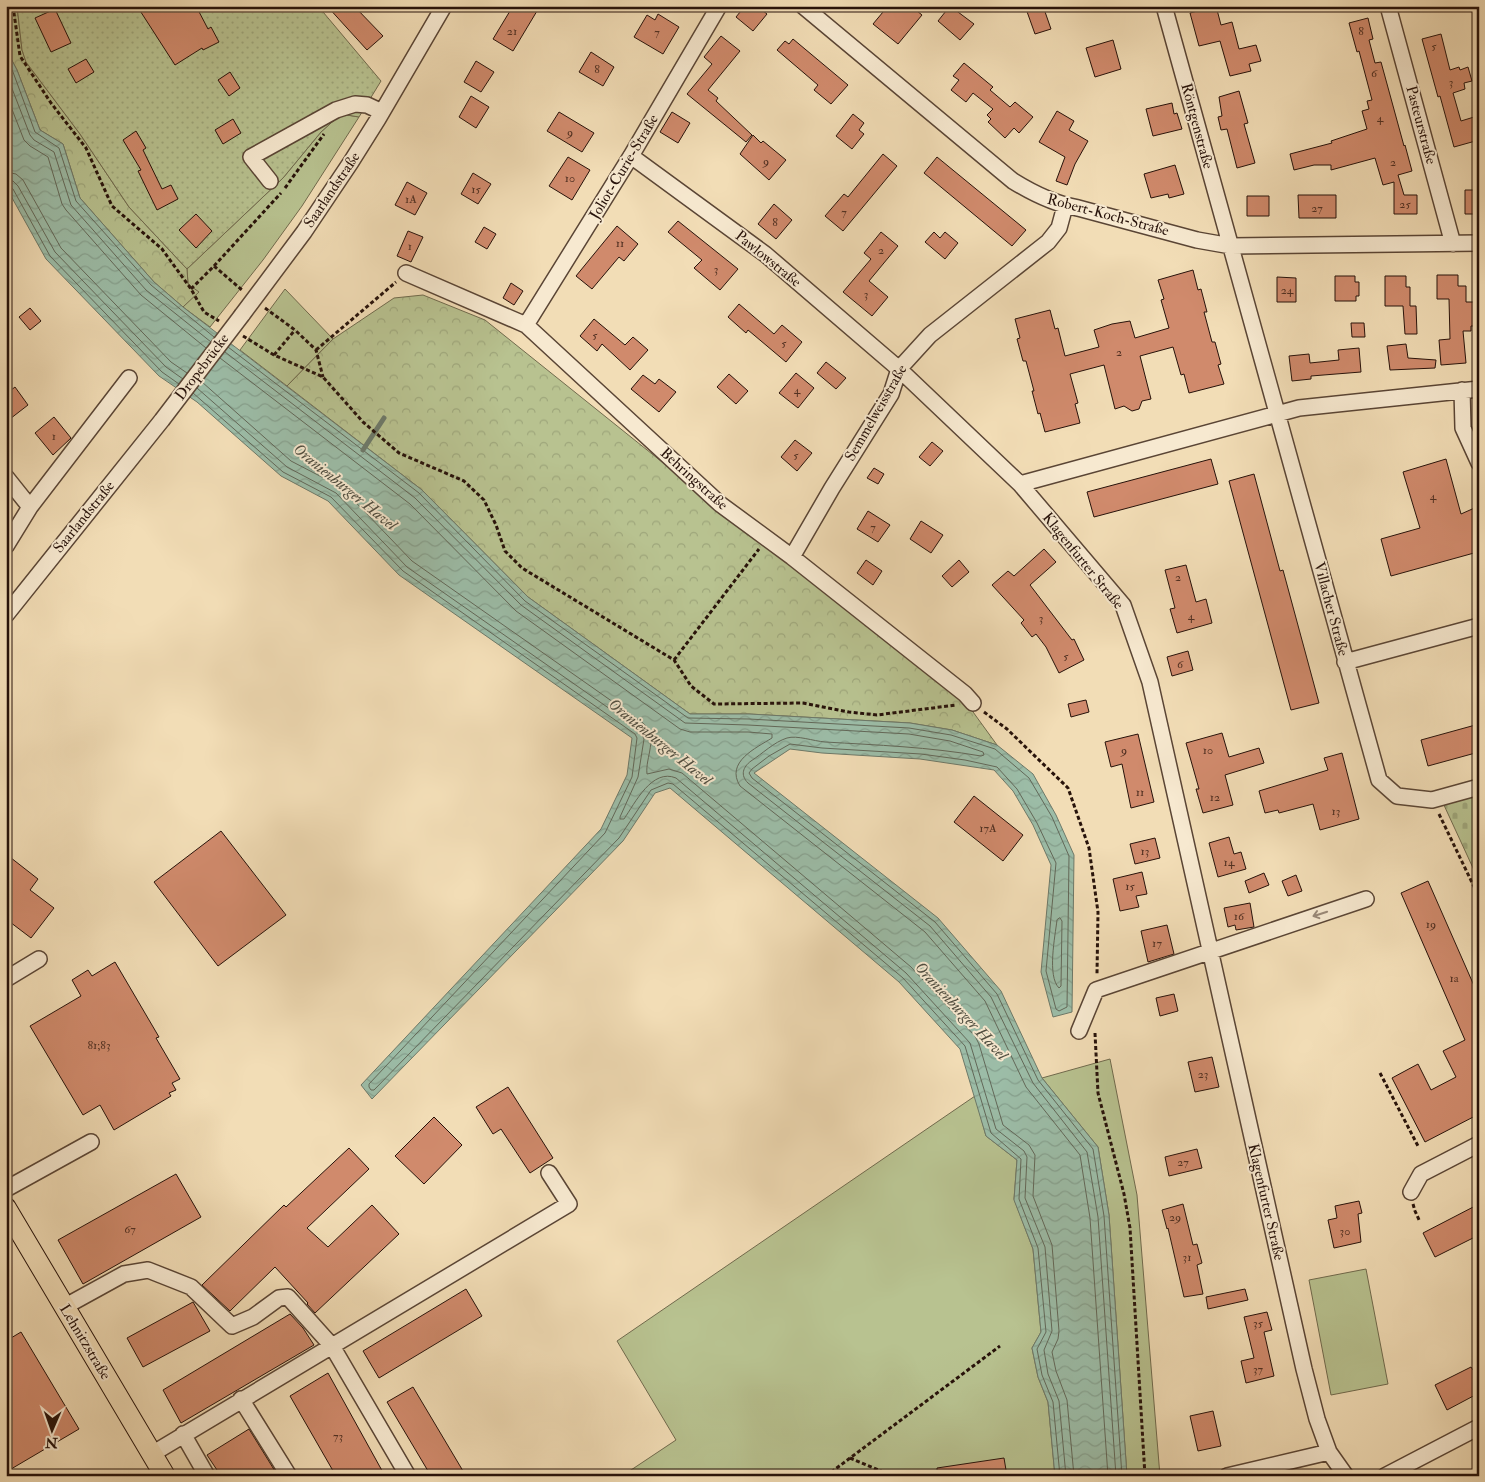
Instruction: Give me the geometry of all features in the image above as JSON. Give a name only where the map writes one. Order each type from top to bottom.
[{"type":"main road","name":"Lehnitzstraße","points":[[6,1208],[165,1476]]},
{"type":"street","name":"Saarlandstraße","points":[[242,315],[304,232],[382,112],[444,6]]},
{"type":"street","name":"Joliot-Curie-Straße","points":[[526,326],[631,156],[719,6]]},
{"type":"street","name":"Robert-Koch-Straße","points":[[803,6],[1013,181],[1037,196],[1065,206],[1197,240],[1230,246],[1479,244]]},
{"type":"street","name":"Röntgenstraße","points":[[1164,6],[1230,246]]},
{"type":"street","name":"Pasteurstraße","points":[[1388,6],[1453,244]]},
{"type":"street","points":[[270,181],[251,157],[336,110],[355,104],[368,105],[382,112]]},
{"type":"street","name":"Pawlowstraße","points":[[631,156],[765,254],[899,370]]},
{"type":"street","name":"Semmelweisstraße","points":[[792,557],[832,488],[891,394],[899,370],[930,335],[1048,242],[1059,228],[1065,206]]},
{"type":"street","name":"Villacher Straße","points":[[1230,246],[1379,780],[1397,796],[1432,800]]},
{"type":"street","name":"Behringstraße","points":[[406,274],[526,326],[720,504],[792,557],[965,694],[973,703]]},
{"type":"street","name":"Dropebrücke","points":[[162,420],[242,315]]},
{"type":"street","name":"Klagenfurter Straße","points":[[899,370],[1020,484],[1123,606],[1150,682],[1304,1369],[1317,1419],[1329,1452],[1346,1476]]},
{"type":"street","points":[[6,546],[30,507],[129,378]]},
{"type":"street","points":[[1020,484],[1299,408],[1479,389]]},
{"type":"street","points":[[1462,390],[1463,428],[1479,463]]},
{"type":"street","name":"Saarlandstraße","points":[[6,614],[162,420]]},
{"type":"street","points":[[6,477],[30,507]]},
{"type":"street","points":[[1345,662],[1479,626]]},
{"type":"street","points":[[1432,800],[1479,787]]},
{"type":"street","points":[[1079,1031],[1096,990],[1366,899]]},
{"type":"street","points":[[6,979],[39,960]]},
{"type":"street","points":[[6,1189],[91,1142]]},
{"type":"street","points":[[1411,1192],[1421,1174],[1479,1144]]},
{"type":"street","points":[[152,1454],[569,1204],[549,1173]]},
{"type":"street","points":[[64,1307],[124,1274],[148,1270],[191,1287],[232,1326],[253,1317],[279,1298],[288,1297],[332,1346],[408,1476]]},
{"type":"street","points":[[241,1399],[289,1476]]},
{"type":"street","points":[[1385,1476],[1479,1427]]},
{"type":"street","points":[[183,1434],[207,1476]]},
{"type":"street","points":[[1227,1476],[1329,1452]]},
{"type":"path","points":[[13,6],[20,56],[51,103],[86,148],[112,206],[162,248],[191,289],[204,312],[219,322]]},
{"type":"path","points":[[191,289],[279,196],[327,130]]},
{"type":"path","points":[[214,266],[240,289]]},
{"type":"path","points":[[316,350],[406,274]]},
{"type":"path","points":[[269,310],[295,330],[316,350],[323,377]]},
{"type":"path","points":[[274,355],[295,330]]},
{"type":"path","points":[[235,331],[274,355],[323,377],[363,422],[399,453],[464,481],[484,500],[496,525],[505,551],[522,568],[674,660],[691,686],[714,704],[803,703],[849,712],[877,714],[973,703],[1008,729],[1068,788],[1089,848],[1098,912],[1096,990]]},
{"type":"path","points":[[674,660],[767,539]]},
{"type":"path","points":[[1432,800],[1479,897]]},
{"type":"path","points":[[1095,1028],[1098,1093],[1124,1194],[1130,1228],[1145,1476]]},
{"type":"path","points":[[1380,1073],[1418,1146]]},
{"type":"path","points":[[826,1476],[1000,1346]]},
{"type":"path","points":[[850,1458],[893,1476]]},
{"type":"green space","points":[[6,6],[17,6],[22,50],[26,62],[80,134],[129,207],[187,269],[188,284],[199,292],[183,307],[154,282],[80,198],[63,144],[40,130],[17,70],[6,49]]},
{"type":"green space","points":[[17,6],[318,6],[381,81],[359,117],[341,114],[321,132],[283,178],[187,269],[129,207],[80,134],[26,62],[22,50]]},
{"type":"green space","points":[[341,114],[359,117],[302,206],[263,260],[210,327],[183,307],[198,292],[188,284],[187,269],[283,178],[321,132]]},
{"type":"green space","points":[[285,289],[333,339],[287,386],[240,350]]},
{"type":"green space","points":[[423,295],[485,320],[783,559],[960,694],[997,745],[952,730],[910,723],[749,714],[690,714],[528,597],[422,490],[287,386],[333,339],[394,298]]},
{"type":"green space","points":[[1479,793],[1479,881],[1443,803]]},
{"type":"green space","points":[[1110,1059],[1137,1195],[1160,1476],[1127,1476],[1109,1215],[1098,1147],[1042,1078]]},
{"type":"green space","points":[[975,1096],[986,1136],[1017,1160],[1014,1199],[1033,1249],[1041,1332],[1032,1348],[1038,1377],[1048,1402],[1055,1476],[622,1476],[676,1440],[617,1341]]},
{"type":"green space","points":[[1366,1269],[1388,1384],[1331,1395],[1309,1280]]},
{"type":"water","name":"Oranienburger Havel","points":[[6,49],[17,70],[40,130],[63,144],[80,198],[154,282],[183,307],[422,490],[528,597],[690,714],[749,714],[910,723],[952,730],[997,745],[1033,774],[1056,815],[1074,855],[1072,1012],[1053,1017],[1041,972],[1051,865],[1033,825],[1013,791],[994,770],[920,759],[822,753],[790,749],[754,773],[938,918],[1001,991],[1042,1078],[1098,1147],[1109,1215],[1127,1476],[1055,1476],[1048,1402],[1038,1377],[1032,1348],[1041,1332],[1033,1249],[1014,1200],[1017,1160],[986,1136],[960,1049],[899,982],[670,788],[655,793],[623,841],[372,1099],[361,1085],[601,829],[627,775],[632,738],[399,575],[328,501],[281,476],[197,402],[159,376],[46,259],[6,187]]},
{"type":"building","points":[[137,6],[196,6],[208,29],[211,27],[219,42],[203,50],[202,48],[175,65]]},
{"type":"building","points":[[327,6],[354,6],[383,36],[367,50]]},
{"type":"building","points":[[513,6],[540,6],[513,51],[493,39]]},
{"type":"building","points":[[745,6],[757,6],[767,14],[753,31],[736,17]]},
{"type":"building","points":[[888,6],[911,6],[922,15],[898,44],[873,24]]},
{"type":"building","points":[[950,6],[974,24],[960,40],[938,21]]},
{"type":"building","points":[[1025,6],[1043,6],[1051,29],[1035,34]]},
{"type":"building","points":[[1216,6],[1221,25],[1232,22],[1239,49],[1256,45],[1261,61],[1249,64],[1251,71],[1230,76],[1220,41],[1199,46],[1190,13]]},
{"type":"building","points":[[55,9],[71,43],[51,52],[35,18]]},
{"type":"building","points":[[658,14],[679,27],[663,54],[634,37],[647,15],[655,20]]},
{"type":"building","points":[[1368,18],[1373,39],[1369,40],[1375,63],[1381,62],[1412,171],[1398,175],[1404,195],[1417,195],[1417,214],[1394,214],[1394,182],[1383,185],[1375,158],[1331,170],[1331,165],[1314,165],[1294,170],[1290,154],[1332,143],[1331,141],[1367,129],[1362,111],[1369,109],[1367,101],[1372,100],[1359,51],[1357,52],[1349,23]]},
{"type":"building","points":[[1441,34],[1450,70],[1459,67],[1460,70],[1468,67],[1472,81],[1464,83],[1465,89],[1453,93],[1461,121],[1474,117],[1476,124],[1479,125],[1479,140],[1454,147],[1422,39]]},
{"type":"building","points":[[721,36],[740,51],[708,90],[718,98],[716,101],[752,135],[746,142],[687,94],[712,64],[704,57]]},
{"type":"building","points":[[793,39],[848,85],[831,104],[814,90],[818,85],[777,50],[785,41],[789,44]]},
{"type":"building","points":[[1113,40],[1121,69],[1095,77],[1086,48]]},
{"type":"building","points":[[591,52],[614,67],[603,86],[579,72]]},
{"type":"building","points":[[86,59],[94,72],[76,83],[68,69]]},
{"type":"building","points":[[476,61],[494,72],[481,92],[464,82]]},
{"type":"building","points":[[964,63],[993,87],[990,90],[1010,107],[1015,102],[1033,117],[1019,133],[1014,128],[1005,138],[988,122],[991,119],[987,115],[993,109],[973,93],[966,102],[951,90],[959,80],[953,76]]},
{"type":"building","points":[[230,72],[240,88],[229,96],[218,80]]},
{"type":"building","points":[[1239,91],[1248,123],[1244,124],[1255,163],[1237,168],[1227,129],[1221,130],[1218,117],[1222,116],[1219,97]]},
{"type":"building","points":[[471,96],[489,107],[476,128],[459,117]]},
{"type":"building","points":[[1172,103],[1174,114],[1177,113],[1182,129],[1153,136],[1146,109]]},
{"type":"building","points":[[1057,111],[1074,121],[1069,130],[1088,141],[1075,164],[1067,185],[1056,181],[1065,157],[1039,142]]},
{"type":"building","points":[[559,112],[594,133],[582,152],[547,131]]},
{"type":"building","points":[[672,112],[690,123],[678,143],[660,132]]},
{"type":"building","points":[[853,114],[864,123],[859,130],[864,134],[852,149],[836,136]]},
{"type":"building","points":[[233,119],[241,133],[223,144],[215,130]]},
{"type":"building","points":[[136,131],[146,148],[143,150],[162,189],[171,185],[178,199],[157,210],[138,171],[141,170],[123,140]]},
{"type":"building","points":[[753,135],[761,143],[763,141],[786,160],[769,180],[740,154]]},
{"type":"building","points":[[883,154],[897,166],[843,231],[825,216],[844,194],[848,197]]},
{"type":"building","points":[[568,157],[590,170],[572,200],[549,186]]},
{"type":"building","points":[[937,157],[1026,230],[1012,246],[924,173]]},
{"type":"building","points":[[1175,165],[1184,194],[1169,198],[1168,194],[1151,198],[1144,174]]},
{"type":"building","points":[[473,173],[491,184],[478,204],[461,194]]},
{"type":"building","points":[[407,182],[427,193],[415,215],[395,205]]},
{"type":"building","points":[[1465,190],[1479,190],[1479,214],[1465,214]]},
{"type":"building","points":[[1298,195],[1336,195],[1336,218],[1299,218]]},
{"type":"building","points":[[1247,196],[1269,196],[1269,216],[1247,216]]},
{"type":"building","points":[[774,204],[792,220],[776,239],[758,224]]},
{"type":"building","points":[[196,214],[212,231],[196,248],[179,230]]},
{"type":"building","points":[[678,221],[738,269],[720,290],[694,268],[702,260],[668,232]]},
{"type":"building","points":[[617,226],[638,244],[624,261],[619,257],[592,289],[576,276]]},
{"type":"building","points":[[484,227],[496,234],[487,249],[475,242]]},
{"type":"building","points":[[408,231],[423,237],[411,262],[397,256]]},
{"type":"building","points":[[881,232],[898,246],[869,281],[888,297],[872,316],[843,292],[871,259],[864,253]]},
{"type":"building","points":[[934,232],[940,238],[945,232],[958,243],[945,259],[925,242]]},
{"type":"building","points":[[1193,270],[1198,290],[1201,289],[1207,312],[1204,312],[1212,342],[1215,342],[1221,364],[1218,365],[1224,384],[1189,393],[1184,374],[1181,375],[1173,347],[1140,356],[1151,399],[1142,401],[1139,409],[1132,411],[1124,406],[1115,409],[1104,365],[1070,374],[1078,403],[1075,404],[1080,423],[1045,432],[1040,413],[1038,414],[1026,361],[1023,361],[1017,339],[1020,338],[1015,319],[1050,310],[1055,329],[1058,328],[1065,356],[1099,347],[1094,330],[1112,324],[1130,321],[1135,338],[1169,328],[1161,300],[1164,299],[1158,280]]},
{"type":"building","points":[[1437,275],[1458,275],[1458,286],[1466,286],[1466,302],[1479,302],[1478,326],[1471,326],[1471,331],[1463,331],[1466,363],[1441,365],[1439,340],[1450,339],[1449,299],[1437,299]]},
{"type":"building","points":[[1335,276],[1355,276],[1355,282],[1359,282],[1359,296],[1356,296],[1356,301],[1335,301]]},
{"type":"building","points":[[1385,276],[1406,276],[1406,287],[1410,287],[1410,306],[1416,306],[1417,334],[1405,334],[1403,306],[1385,306]]},
{"type":"building","points":[[1277,277],[1296,278],[1296,302],[1277,302]]},
{"type":"building","points":[[511,283],[523,291],[514,305],[503,298]]},
{"type":"building","points":[[739,304],[774,334],[782,325],[802,342],[786,362],[748,330],[746,333],[728,317]]},
{"type":"building","points":[[30,308],[41,321],[30,330],[19,317]]},
{"type":"building","points":[[594,319],[625,345],[633,337],[648,350],[630,370],[602,344],[597,351],[580,336]]},
{"type":"building","points":[[1351,323],[1364,323],[1365,337],[1352,337]]},
{"type":"building","points":[[1406,344],[1408,358],[1436,360],[1435,368],[1390,370],[1387,346]]},
{"type":"building","points":[[1359,348],[1361,372],[1311,376],[1311,379],[1292,381],[1289,356],[1309,354],[1310,363],[1339,360],[1338,350]]},
{"type":"building","points":[[826,362],[846,378],[836,389],[817,373]]},
{"type":"building","points":[[796,373],[814,388],[798,408],[779,393]]},
{"type":"building","points":[[729,374],[748,391],[736,404],[717,387]]},
{"type":"building","points":[[643,375],[655,384],[659,379],[676,392],[659,412],[631,389]]},
{"type":"building","points":[[15,387],[28,405],[6,422],[6,394]]},
{"type":"building","points":[[54,417],[71,438],[53,455],[35,433]]},
{"type":"building","points":[[795,440],[812,453],[797,471],[781,457]]},
{"type":"building","points":[[932,442],[943,451],[930,466],[919,457]]},
{"type":"building","points":[[1211,459],[1218,484],[1094,517],[1087,492]]},
{"type":"building","points":[[1446,459],[1461,514],[1479,506],[1479,548],[1474,549],[1474,553],[1391,576],[1381,539],[1420,528],[1403,472]]},
{"type":"building","points":[[874,468],[884,474],[878,484],[867,478]]},
{"type":"building","points":[[1254,474],[1280,571],[1283,570],[1319,703],[1291,710],[1229,481]]},
{"type":"building","points":[[868,511],[890,525],[878,542],[857,529]]},
{"type":"building","points":[[921,521],[943,535],[931,553],[910,539]]},
{"type":"building","points":[[1044,549],[1056,562],[1030,585],[1072,640],[1074,639],[1084,660],[1059,673],[1046,647],[1036,634],[1032,637],[1021,623],[1024,620],[992,585],[1008,571],[1014,576]]},
{"type":"building","points":[[866,560],[882,571],[873,585],[857,573]]},
{"type":"building","points":[[959,560],[969,572],[952,587],[942,576]]},
{"type":"building","points":[[1186,565],[1196,602],[1206,599],[1212,623],[1177,633],[1170,609],[1175,608],[1165,570]]},
{"type":"building","points":[[1188,651],[1193,670],[1172,676],[1167,657]]},
{"type":"building","points":[[1086,700],[1089,712],[1071,717],[1068,704]]},
{"type":"building","points":[[1479,724],[1479,752],[1428,766],[1421,740]]},
{"type":"building","points":[[1222,733],[1229,757],[1259,748],[1264,763],[1225,775],[1233,805],[1203,813],[1196,789],[1199,789],[1186,743]]},
{"type":"building","points":[[1138,734],[1154,802],[1131,808],[1122,764],[1111,767],[1105,742]]},
{"type":"building","points":[[1342,753],[1359,819],[1320,830],[1313,804],[1279,813],[1278,810],[1265,813],[1259,791],[1328,770],[1324,758]]},
{"type":"building","points":[[974,796],[1023,835],[1003,861],[954,822]]},
{"type":"building","points":[[221,831],[286,915],[218,966],[154,882]]},
{"type":"building","points":[[1229,837],[1234,854],[1241,852],[1246,869],[1218,877],[1209,843]]},
{"type":"building","points":[[1155,838],[1160,858],[1135,864],[1130,844]]},
{"type":"building","points":[[6,854],[38,879],[30,890],[54,908],[31,938],[6,919]]},
{"type":"building","points":[[1142,872],[1147,894],[1136,896],[1139,907],[1120,911],[1113,879]]},
{"type":"building","points":[[1264,873],[1269,885],[1249,893],[1245,881]]},
{"type":"building","points":[[1296,875],[1302,891],[1288,896],[1282,881]]},
{"type":"building","points":[[1428,881],[1479,997],[1479,1114],[1425,1142],[1392,1078],[1418,1064],[1431,1090],[1456,1077],[1443,1051],[1465,1040],[1401,893]]},
{"type":"building","points":[[1250,903],[1254,927],[1236,930],[1235,925],[1228,927],[1224,908]]},
{"type":"building","points":[[1167,925],[1174,954],[1148,962],[1141,931]]},
{"type":"building","points":[[115,962],[159,1037],[156,1038],[180,1079],[172,1083],[176,1090],[169,1093],[171,1096],[114,1130],[100,1105],[83,1115],[30,1026],[81,996],[72,980],[88,970],[92,976]]},
{"type":"building","points":[[1174,994],[1178,1011],[1160,1016],[1156,998]]},
{"type":"building","points":[[1212,1057],[1219,1087],[1195,1092],[1188,1062]]},
{"type":"building","points":[[508,1087],[553,1158],[530,1173],[501,1129],[493,1134],[476,1107]]},
{"type":"building","points":[[434,1117],[462,1145],[424,1184],[395,1156]]},
{"type":"building","points":[[349,1148],[369,1169],[307,1228],[328,1247],[372,1205],[399,1234],[315,1313],[275,1267],[230,1311],[202,1285],[284,1205],[286,1207]]},
{"type":"building","points":[[1197,1149],[1202,1168],[1169,1176],[1165,1157]]},
{"type":"building","points":[[176,1174],[201,1217],[83,1284],[58,1240]]},
{"type":"building","points":[[1359,1201],[1362,1213],[1358,1214],[1361,1242],[1334,1248],[1328,1220],[1337,1218],[1335,1206]]},
{"type":"building","points":[[1183,1204],[1193,1245],[1197,1244],[1202,1263],[1197,1265],[1203,1294],[1184,1297],[1162,1210]]},
{"type":"building","points":[[1479,1204],[1479,1235],[1435,1257],[1423,1233]]},
{"type":"building","points":[[466,1289],[482,1316],[379,1378],[363,1351]]},
{"type":"building","points":[[1245,1289],[1248,1300],[1208,1309],[1206,1297]]},
{"type":"building","points":[[193,1302],[210,1331],[143,1367],[127,1338]]},
{"type":"building","points":[[1267,1312],[1272,1330],[1264,1332],[1274,1376],[1246,1383],[1241,1361],[1254,1358],[1244,1317]]},
{"type":"building","points":[[290,1314],[303,1328],[314,1345],[181,1423],[163,1390]]},
{"type":"building","points":[[21,1332],[79,1429],[6,1472],[6,1341]]},
{"type":"building","points":[[1479,1366],[1479,1393],[1447,1410],[1435,1385],[1471,1367],[1473,1370]]},
{"type":"building","points":[[328,1373],[385,1476],[336,1476],[290,1396]]},
{"type":"building","points":[[413,1387],[466,1476],[431,1476],[387,1402]]},
{"type":"building","points":[[1213,1411],[1221,1446],[1198,1451],[1190,1416]]},
{"type":"building","points":[[249,1429],[278,1476],[221,1476],[207,1455]]},
{"type":"building","points":[[1004,1458],[1007,1476],[937,1476],[937,1468]]},
{"type":"waterway","points":[[363,450],[384,418]]}]
